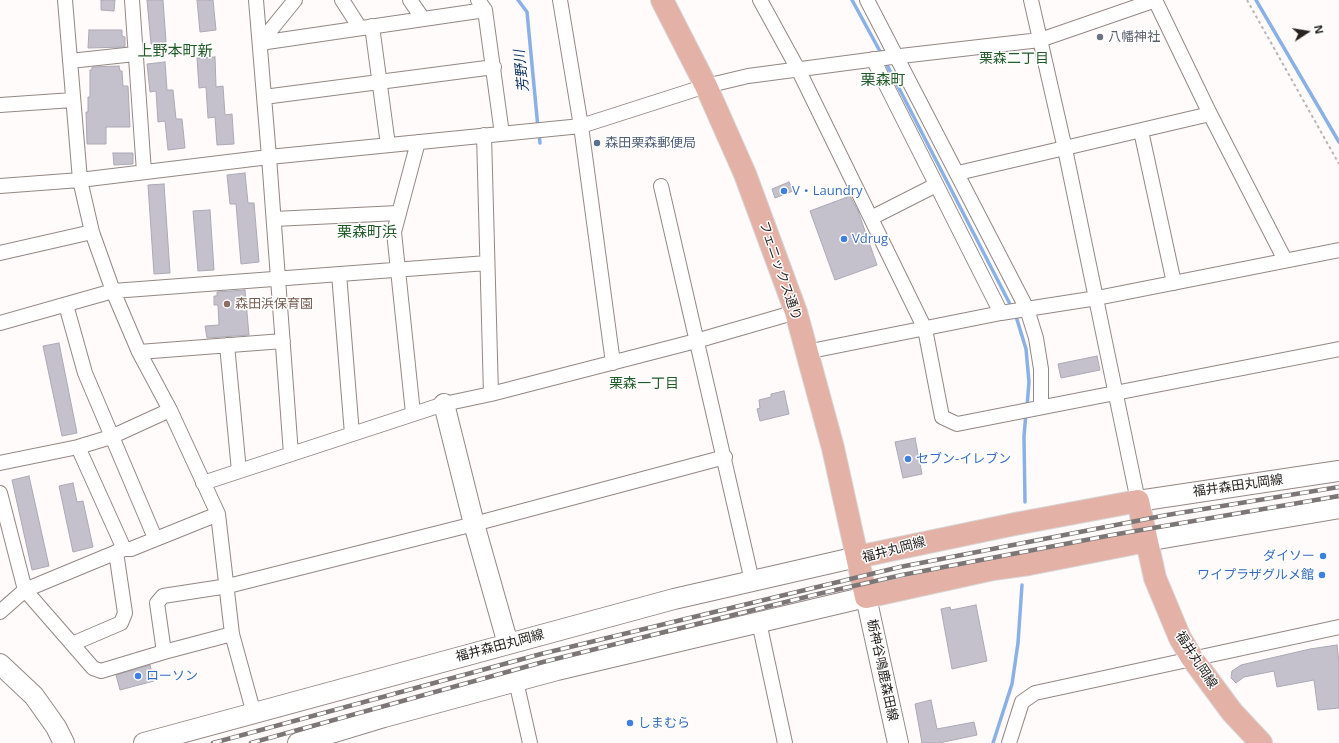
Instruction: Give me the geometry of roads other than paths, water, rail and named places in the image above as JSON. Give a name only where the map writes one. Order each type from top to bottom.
[{"type":"main road","name":"フェニックス通り","points":[[662,0],[706,86],[745,174],[796,312],[832,448],[857,557]]},
{"type":"main road","points":[[444,404],[474,524],[508,644]]},
{"type":"main road","name":"福井森田丸岡線","points":[[1138,501],[1339,471]]},
{"type":"main road","name":"福井丸岡線","points":[[866,597],[857,557],[1008,525],[1138,501],[1146,541],[1162,598],[1180,638],[1192,658],[1232,712],[1261,743]]},
{"type":"main road","points":[[298,743],[384,717],[516,681],[866,597],[993,569],[1029,564],[1146,541],[1339,508]]},
{"type":"main road","name":"福井森田丸岡線","points":[[144,743],[674,599],[857,557]]},
{"type":"main road","name":"栃神谷鳴鹿森田線","points":[[866,597],[898,743]]},
{"type":"main road","points":[[0,664],[34,696],[56,727],[64,743]]},
{"type":"street","points":[[65,0],[80,180],[92,232],[113,291],[139,352],[170,410],[218,514],[228,586],[232,634],[254,714]]},
{"type":"street","points":[[132,0],[144,172]]},
{"type":"street","points":[[256,0],[291,454]]},
{"type":"street","points":[[260,43],[295,0]]},
{"type":"street","points":[[342,0],[366,27],[380,81],[388,145]]},
{"type":"street","points":[[410,0],[423,19]]},
{"type":"street","points":[[560,0],[581,126],[613,363]]},
{"type":"street","points":[[760,0],[799,71],[925,329],[942,417],[957,424],[1041,406],[1339,349]]},
{"type":"street","points":[[866,0],[894,57],[958,173],[1027,309],[1036,338],[1041,369],[1041,406]]},
{"type":"street","points":[[1031,0],[1097,298],[1138,501]]},
{"type":"street","points":[[0,186],[80,180],[269,157],[581,126],[706,86],[748,76],[799,71],[873,59],[1040,40],[1155,0],[1210,114],[1285,260]]},
{"type":"street","points":[[260,43],[423,19],[482,5],[494,67],[502,134]]},
{"type":"street","points":[[70,61],[136,54]]},
{"type":"street","points":[[873,59],[1001,313]]},
{"type":"street","points":[[264,97],[494,67]]},
{"type":"street","points":[[0,105],[73,100]]},
{"type":"street","points":[[958,173],[1210,114]]},
{"type":"street","points":[[1141,131],[1174,283]]},
{"type":"street","points":[[484,135],[491,394]]},
{"type":"street","points":[[413,413],[394,232],[398,212],[418,142]]},
{"type":"street","points":[[871,218],[936,184]]},
{"type":"street","points":[[661,186],[752,581]]},
{"type":"street","points":[[274,219],[398,212]]},
{"type":"street","points":[[0,253],[92,232]]},
{"type":"street","points":[[806,352],[1001,313],[1097,298],[1339,250]]},
{"type":"street","points":[[0,324],[113,291],[278,277],[487,263]]},
{"type":"street","points":[[339,274],[352,434]]},
{"type":"street","points":[[66,305],[85,374],[155,538]]},
{"type":"street","points":[[203,483],[444,404],[491,394],[613,363],[796,312]]},
{"type":"street","points":[[139,352],[283,341]]},
{"type":"street","points":[[227,345],[239,471]]},
{"type":"street","points":[[0,463],[78,447],[111,436],[170,410]]},
{"type":"street","points":[[72,644],[121,622],[125,613],[120,550],[78,447]]},
{"type":"street","points":[[164,652],[157,603],[164,596],[228,586],[474,524],[724,457]]},
{"type":"street","points":[[0,493],[25,590],[93,668],[101,671],[232,634]]},
{"type":"street","points":[[0,612],[25,590],[120,550],[131,549],[155,538],[218,514]]},
{"type":"street","points":[[759,622],[785,743]]},
{"type":"street","points":[[1009,743],[1022,702],[1035,693],[1339,627]]},
{"type":"street","points":[[516,681],[530,743]]},
{"type":"waterway","name":"芳野川","points":[[518,0],[527,12],[538,128]]},
{"type":"waterway","points":[[852,0],[882,55]]},
{"type":"waterway","points":[[1256,0],[1339,142]]},
{"type":"waterway","points":[[885,61],[1012,308]]},
{"type":"waterway","name":"芳野川","points":[[539,134],[540,143]]},
{"type":"waterway","points":[[1015,313],[1026,349],[1029,382],[1027,407]]},
{"type":"waterway","points":[[1025,502],[1024,436],[1026,413]]},
{"type":"waterway","points":[[993,743],[1012,684],[1018,643],[1022,585]]},
{"type":"railway","points":[[213,743],[541,654],[900,567],[1167,515],[1339,487]]},
{"type":"railway","points":[[251,743],[543,662],[818,594],[902,575],[1112,535],[1339,496]]},
{"type":"place","name":"八幡神社","points":[[1100,37]]},
{"type":"place","name":"森田栗森郵便局","points":[[597,143]]},
{"type":"place","name":"V・Laundry","points":[[784,191]]},
{"type":"place","name":"Vdrug","points":[[844,239]]},
{"type":"place","name":"森田浜保育園","points":[[227,304]]},
{"type":"place","name":"セブン-イレブン","points":[[908,459]]},
{"type":"place","name":"ダイソー","points":[[1323,556]]},
{"type":"place","name":"ワイプラザグルメ館","points":[[1322,575]]},
{"type":"place","name":"ローソン","points":[[138,676]]},
{"type":"place","name":"しまむら","points":[[630,723]]},
{"type":"district","name":"上野本町新","points":[[175,52]]},
{"type":"district","name":"栗森二丁目","points":[[1014,59]]},
{"type":"district","name":"栗森町","points":[[883,81]]},
{"type":"district","name":"栗森町浜","points":[[367,233]]},
{"type":"district","name":"栗森一丁目","points":[[644,384]]}]
